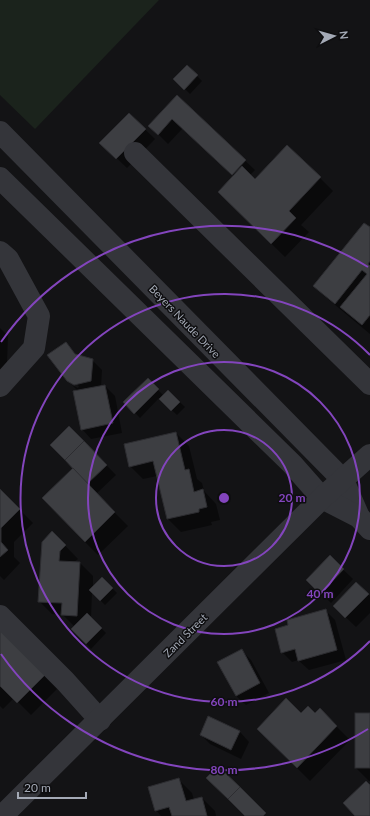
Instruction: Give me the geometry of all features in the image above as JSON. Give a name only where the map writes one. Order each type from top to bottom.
[{"type":"street","name":"Beyers Naude Drive","points":[[0,132],[343,480],[364,523]]},
{"type":"street","points":[[135,153],[370,384]]},
{"type":"street","name":"Beyers Naude Drive","points":[[0,178],[292,464],[322,498],[364,523]]},
{"type":"street","points":[[0,252],[8,259],[39,316],[34,348],[0,386]]},
{"type":"street","name":"Zand Street","points":[[2,816],[322,498],[370,455]]},
{"type":"street","points":[[0,616],[65,681],[100,720]]},
{"type":"shaded area","points":[[0,0],[159,0],[35,129],[0,95]]},
{"type":"building","points":[[187,65],[198,75],[184,90],[173,79]]},
{"type":"building","points":[[177,95],[246,160],[232,175],[172,119],[158,135],[148,126]]},
{"type":"building","points":[[129,113],[146,129],[116,159],[99,143]]},
{"type":"building","points":[[287,145],[321,177],[289,211],[296,218],[271,244],[218,192],[242,166],[255,179]]},
{"type":"building","points":[[364,223],[370,227],[370,261],[368,264],[370,266],[370,315],[362,325],[340,307],[367,274],[362,270],[335,304],[313,286]]},
{"type":"building","points":[[66,342],[75,354],[93,359],[91,381],[74,385],[67,381],[47,355]]},
{"type":"building","points":[[148,378],[159,389],[134,414],[123,402]]},
{"type":"building","points":[[105,385],[113,423],[81,430],[73,391]]},
{"type":"building","points":[[168,390],[180,402],[171,411],[159,399]]},
{"type":"building","points":[[69,426],[84,441],[65,460],[50,445]]},
{"type":"building","points":[[176,432],[185,470],[189,469],[194,492],[203,489],[207,507],[199,509],[199,512],[167,519],[153,461],[129,467],[124,444]]},
{"type":"building","points":[[84,441],[107,465],[87,484],[65,460]]},
{"type":"building","points":[[73,468],[115,512],[85,542],[42,498]]},
{"type":"building","points":[[0,489],[20,509],[1,528],[1,542],[8,550],[0,557]]},
{"type":"building","points":[[52,531],[66,545],[60,551],[59,561],[80,562],[77,616],[61,615],[62,603],[38,602],[42,542]]},
{"type":"building","points":[[330,555],[344,569],[320,594],[306,580]]},
{"type":"building","points":[[102,577],[113,588],[100,601],[89,590]]},
{"type":"building","points":[[356,582],[369,594],[345,618],[333,606]]},
{"type":"building","points":[[326,609],[337,650],[298,661],[295,649],[281,653],[275,629],[288,625],[287,620]]},
{"type":"building","points":[[87,613],[102,628],[86,644],[71,629]]},
{"type":"building","points":[[0,630],[45,675],[17,703],[0,686]]},
{"type":"building","points":[[242,649],[260,683],[236,696],[217,662]]},
{"type":"building","points":[[286,698],[301,713],[308,706],[315,713],[320,708],[337,726],[297,768],[257,729]]},
{"type":"building","points":[[355,713],[370,713],[370,768],[355,768]]},
{"type":"building","points":[[208,716],[240,731],[231,750],[200,735]]},
{"type":"building","points":[[218,766],[240,787],[228,799],[206,778]]},
{"type":"building","points":[[179,778],[186,801],[202,797],[207,816],[172,816],[169,807],[155,811],[148,787]]},
{"type":"building","points":[[366,781],[370,785],[370,816],[355,816],[343,803]]},
{"type":"building","points":[[240,787],[266,813],[263,816],[245,816],[228,799]]}]
